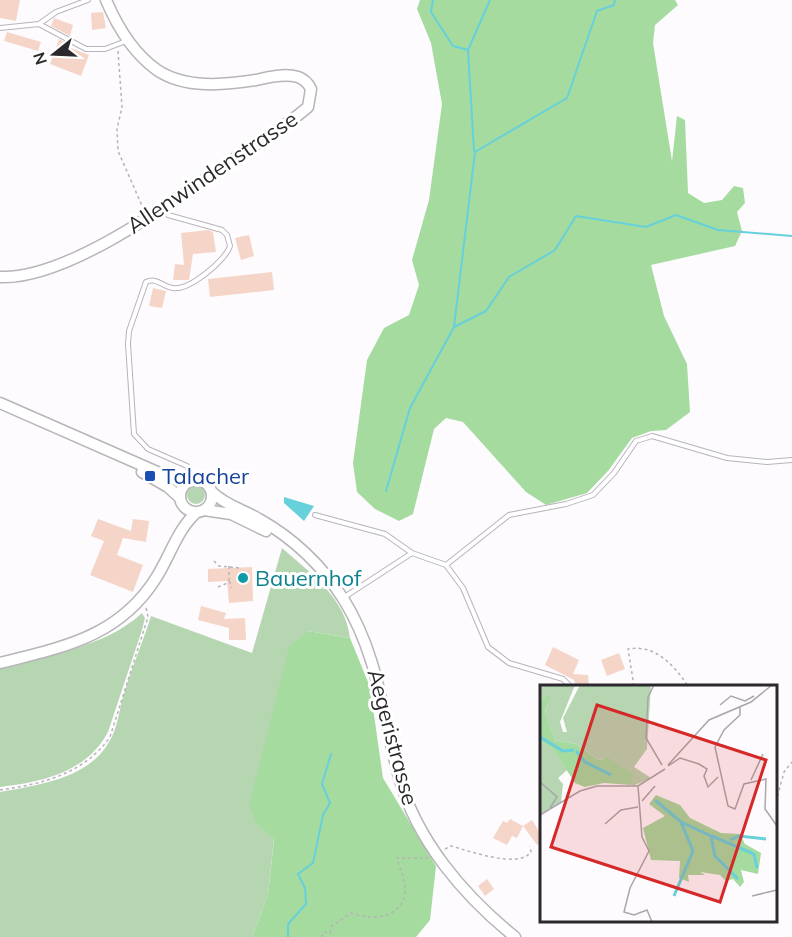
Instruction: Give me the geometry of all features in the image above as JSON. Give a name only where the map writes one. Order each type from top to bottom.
[{"type":"main road","name":"Allenwindenstrasse","points":[[0,277],[23,277],[48,270],[76,257],[162,209],[297,117],[308,107],[311,89],[304,80],[292,76],[214,84],[173,78],[158,71],[122,43],[106,0]]},
{"type":"main road","name":"Aegeristrasse","points":[[0,403],[171,478],[207,484],[212,492],[284,535],[312,560],[343,598],[366,639],[381,687],[400,779],[410,807],[437,854],[460,885],[515,937]]},
{"type":"main road","name":"Aegeristrasse","points":[[81,439],[168,487],[190,511],[231,514],[261,528],[296,551],[332,583]]},
{"type":"main road","points":[[172,550],[182,501],[182,489],[190,481]]},
{"type":"main road","points":[[0,663],[87,638],[116,624],[138,603],[156,578],[186,524],[211,501],[212,492]]},
{"type":"lane","points":[[0,28],[39,24],[56,12],[88,0]]},
{"type":"lane","points":[[39,24],[86,49],[105,49],[122,43]]},
{"type":"lane","points":[[162,209],[168,215],[222,230],[227,234],[230,246],[218,264],[185,286],[172,288],[156,280],[146,282],[129,330],[134,434],[147,448],[187,466],[190,481]]},
{"type":"lane","points":[[446,565],[509,514],[566,504],[593,495],[614,473],[636,441],[652,436],[727,458],[767,462],[792,460]]},
{"type":"lane","points":[[315,515],[385,534],[412,553],[446,565],[463,588],[488,647],[509,663],[563,679],[568,685]]},
{"type":"lane","points":[[343,598],[412,553]]},
{"type":"path","points":[[122,43],[122,107],[117,129],[118,152],[148,217]]},
{"type":"path","points":[[214,561],[219,566],[240,568]]},
{"type":"path","points":[[229,566],[231,588]]},
{"type":"path","points":[[218,587],[230,582]]},
{"type":"path","points":[[0,790],[52,779],[86,762],[102,748],[110,737],[148,617],[148,609],[138,603]]},
{"type":"path","points":[[634,685],[628,649],[637,648],[650,649],[664,659],[686,685]]},
{"type":"path","points":[[777,798],[784,772],[792,762]]},
{"type":"path","points":[[332,937],[330,933],[332,926],[351,913],[368,919],[397,909],[404,901],[406,887],[397,858],[425,860],[451,846],[483,855],[520,860],[531,852],[530,846]]},
{"type":"path","points":[[322,937],[323,932],[330,933]]},
{"type":"green space","points":[[420,0],[675,0],[678,5],[655,25],[653,43],[672,161],[677,116],[685,120],[688,193],[704,203],[722,200],[734,186],[743,188],[745,203],[737,212],[742,231],[735,246],[651,265],[664,316],[687,364],[690,412],[666,430],[651,431],[632,438],[608,471],[587,493],[546,505],[526,492],[463,422],[446,418],[434,429],[413,514],[399,521],[375,509],[357,492],[353,463],[367,360],[384,328],[409,315],[419,285],[412,260],[429,200],[442,104],[431,43],[417,9]]},
{"type":"green space","points":[[196,486],[202,489],[205,495],[202,501],[196,504],[190,501],[187,495],[190,489]]},
{"type":"green space","points":[[282,548],[314,576],[334,598],[347,624],[350,638],[308,631],[257,823],[274,838],[268,895],[252,937],[0,937],[0,792],[61,778],[88,764],[100,754],[114,731],[127,684],[151,616],[252,653]]},
{"type":"green space","points":[[142,613],[145,618],[142,630],[108,732],[99,746],[76,766],[62,773],[32,782],[0,787],[0,668],[93,642],[127,625]]},
{"type":"green space","points":[[308,631],[350,638],[370,687],[383,778],[436,866],[430,920],[416,937],[252,937],[268,895],[274,839],[256,823],[249,805],[289,647]]},
{"type":"water","points":[[284,497],[314,506],[304,521],[284,503]]},
{"type":"building","points":[[0,0],[20,0],[16,21],[0,18]]},
{"type":"building","points":[[103,12],[106,28],[92,30],[91,13]]},
{"type":"building","points":[[54,18],[73,25],[70,36],[51,26]]},
{"type":"building","points":[[7,32],[41,42],[38,51],[4,41]]},
{"type":"building","points":[[59,39],[67,43],[66,46],[89,55],[81,76],[50,64]]},
{"type":"building","points":[[208,230],[213,232],[216,252],[193,254],[189,280],[173,280],[175,264],[184,265],[181,233]]},
{"type":"building","points":[[249,235],[254,256],[241,260],[235,238]]},
{"type":"building","points":[[272,272],[274,290],[210,297],[208,279]]},
{"type":"building","points":[[153,288],[166,291],[162,308],[149,306]]},
{"type":"building","points":[[98,519],[131,531],[133,519],[149,521],[146,542],[123,538],[117,555],[143,565],[133,592],[90,575],[104,541],[91,536]]},
{"type":"building","points":[[252,567],[253,601],[229,603],[227,581],[208,582],[208,569]]},
{"type":"building","points":[[201,606],[226,613],[224,619],[245,618],[246,640],[229,640],[229,628],[198,620]]},
{"type":"building","points":[[553,647],[579,660],[573,674],[588,675],[589,685],[575,685],[574,680],[545,665]]},
{"type":"building","points":[[619,653],[625,669],[607,676],[601,660]]},
{"type":"building","points":[[510,819],[523,826],[517,838],[512,836],[507,845],[493,838],[503,821],[507,823]]},
{"type":"building","points":[[532,820],[540,833],[540,843],[537,845],[523,826]]},
{"type":"building","points":[[487,879],[494,889],[485,896],[478,886]]},
{"type":"waterway","points":[[433,0],[431,12],[453,46],[468,50]]},
{"type":"waterway","points":[[474,151],[468,50],[490,0]]},
{"type":"waterway","points":[[386,491],[410,408],[454,327],[475,152],[567,98],[597,11],[614,5],[615,0]]},
{"type":"waterway","points":[[454,327],[486,311],[509,277],[555,250],[576,216],[646,227],[676,215],[718,230],[792,236]]},
{"type":"waterway","points":[[288,937],[288,924],[306,904],[305,888],[298,874],[313,863],[323,815],[330,803],[322,784],[331,754]]},
{"type":"place","name":"Talacher","points":[[150,476]]},
{"type":"place","name":"Bauernhof","points":[[243,578]]}]
